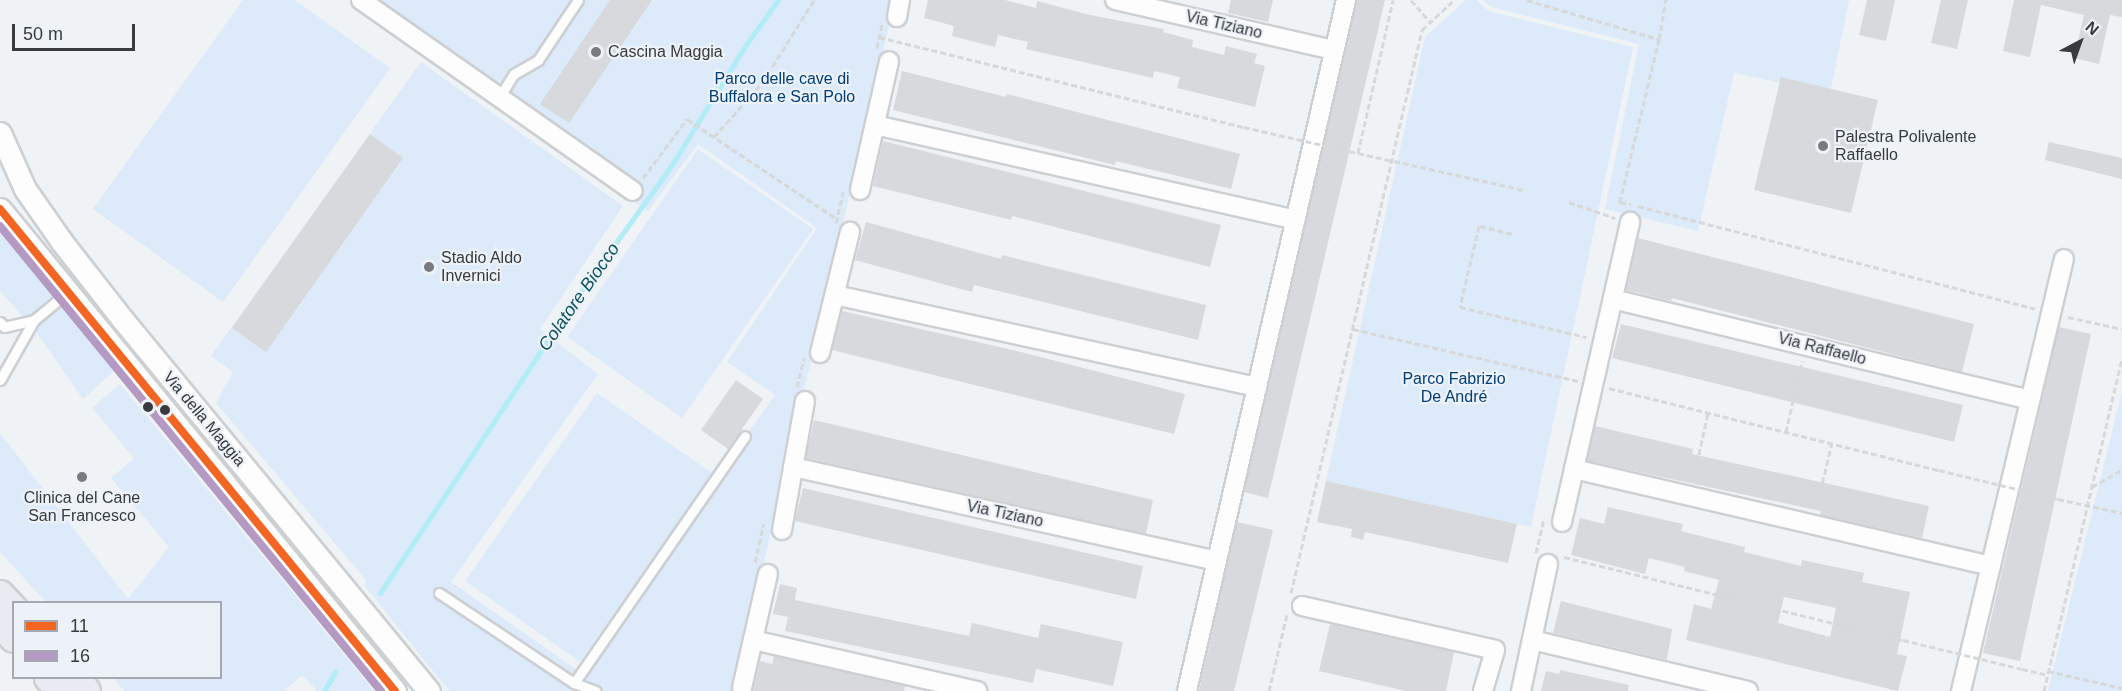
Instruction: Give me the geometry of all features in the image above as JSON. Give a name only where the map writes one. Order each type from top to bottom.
[{"type":"highway","points":[[0,595],[12,608]]},
{"type":"highway","points":[[0,622],[12,636]]},
{"type":"highway","points":[[50,679],[60,691]]},
{"type":"highway","points":[[76,679],[86,691]]},
{"type":"street","points":[[361,0],[633,191]]},
{"type":"street","name":"Via Tiziano","points":[[1114,0],[1334,50]]},
{"type":"street","points":[[1187,691],[1346,0]]},
{"type":"street","points":[[860,190],[889,61]]},
{"type":"street","points":[[875,125],[1295,220]]},
{"type":"street","name":"Via della Maggia","points":[[0,133],[64,267],[85,297],[395,691]]},
{"type":"street","name":"Via della Maggia","points":[[0,209],[64,267],[85,297],[429,691]]},
{"type":"street","points":[[1562,522],[1613,299],[1623,220]]},
{"type":"street","points":[[820,353],[850,232]]},
{"type":"street","points":[[1961,691],[2064,259]]},
{"type":"street","points":[[835,295],[1257,387]]},
{"type":"street","name":"Via Raffaello","points":[[1613,299],[2030,400]]},
{"type":"street","points":[[782,530],[805,401]]},
{"type":"street","name":"Via Tiziano","points":[[793,467],[1217,561]]},
{"type":"street","points":[[1574,469],[1991,566]]},
{"type":"street","points":[[1521,691],[1548,556]]},
{"type":"street","points":[[742,688],[768,574]]},
{"type":"street","points":[[1293,604],[1495,650],[1483,691]]},
{"type":"street","points":[[753,640],[977,691]]},
{"type":"street","points":[[1532,640],[1748,691]]},
{"type":"lane","points":[[500,96],[514,74],[538,60],[578,0]]},
{"type":"lane","points":[[0,322],[4,327],[34,320],[85,297]]},
{"type":"lane","points":[[0,380],[34,320]]},
{"type":"lane","points":[[574,683],[745,436]]},
{"type":"lane","points":[[439,593],[574,683],[596,691]]},
{"type":"path","points":[[714,137],[763,82],[814,0]]},
{"type":"path","points":[[1358,153],[1393,0]]},
{"type":"path","points":[[1412,0],[1430,22]]},
{"type":"path","points":[[1269,691],[1293,604],[1422,30],[1454,0]]},
{"type":"path","points":[[1527,0],[1659,39]]},
{"type":"path","points":[[1666,0],[1659,39],[1620,202],[2051,314],[2122,329]]},
{"type":"path","points":[[879,37],[1244,127],[1524,190]]},
{"type":"path","points":[[633,191],[687,119],[837,219]]},
{"type":"path","points":[[1569,202],[1623,220]]},
{"type":"path","points":[[1512,234],[1479,226],[1460,307],[1588,338]]},
{"type":"path","points":[[1353,329],[1593,384],[2122,513]]},
{"type":"path","points":[[1786,432],[1806,346]]},
{"type":"path","points":[[2044,691],[2122,358]]},
{"type":"path","points":[[1690,496],[1708,413]]},
{"type":"path","points":[[1812,525],[1832,443]]},
{"type":"path","points":[[2092,487],[2122,470]]},
{"type":"path","points":[[1548,556],[2022,669],[2122,688]]},
{"type":"green space","points":[[243,0],[295,0],[390,68],[223,302],[93,209]]},
{"type":"green space","name":"Parco delle cave di Buffalora e San Polo","points":[[377,0],[895,0],[734,691],[449,691],[364,585],[366,580],[216,403],[233,372],[211,356],[421,62],[623,206],[540,329],[598,374],[451,582],[577,670],[775,395],[727,362],[817,228],[698,144],[648,211],[626,196],[635,182]]},
{"type":"green space","name":"Parco Fabrizio De André","points":[[1466,0],[1476,0],[1489,11],[1633,47],[1531,527],[1326,481],[1425,37]]},
{"type":"green space","points":[[1482,0],[1849,0],[1830,93],[1734,73],[1698,231],[1605,209],[1639,44],[1491,7]]},
{"type":"green space","points":[[698,149],[813,229],[682,418],[567,337]]},
{"type":"green space","points":[[0,227],[85,330],[114,371],[83,399],[34,329],[0,291]]},
{"type":"green space","points":[[120,384],[374,691],[317,691],[302,675],[284,691],[124,691],[114,679],[222,679],[222,601],[45,601],[0,552],[0,433],[128,599],[169,547],[111,478],[134,458],[92,408]]},
{"type":"green space","points":[[2122,391],[2122,691],[2048,691]]},
{"type":"green space","points":[[597,393],[712,473],[580,662],[465,581]]},
{"type":"building","name":"Cascina Maggia","points":[[610,0],[652,0],[569,123],[540,104]]},
{"type":"building","points":[[928,0],[1005,0],[1036,8],[1037,1],[1090,15],[1164,29],[1163,32],[1193,40],[1192,47],[1224,55],[1226,46],[1257,54],[1254,63],[1265,66],[1255,107],[1177,88],[1180,77],[1154,71],[1153,78],[1026,49],[1028,42],[998,35],[995,47],[952,36],[954,26],[924,18]]},
{"type":"building","points":[[1231,0],[1273,0],[1268,22],[1228,13]]},
{"type":"building","points":[[1357,0],[1385,0],[1268,498],[1244,492]]},
{"type":"building","points":[[1867,0],[1895,0],[1886,41],[1859,35]]},
{"type":"building","points":[[1941,0],[1968,0],[1957,49],[1931,43]]},
{"type":"building","points":[[2014,0],[2122,0],[2122,17],[2110,15],[2099,64],[2074,58],[2084,15],[2041,5],[2030,57],[2003,51]]},
{"type":"building","points":[[902,71],[1006,97],[1007,94],[1240,154],[1231,189],[1116,161],[1115,165],[893,110]]},
{"type":"building","points":[[1781,77],[1878,100],[1851,213],[1754,190]]},
{"type":"building","points":[[370,134],[403,158],[266,352],[232,328]]},
{"type":"building","points":[[883,141],[1221,225],[1210,267],[1012,216],[1011,220],[873,186]]},
{"type":"building","points":[[2049,142],[2122,158],[2122,179],[2045,160]]},
{"type":"building","points":[[866,222],[1001,259],[1002,255],[1206,305],[1198,340],[974,285],[972,292],[855,260]]},
{"type":"building","points":[[1638,238],[1974,324],[1962,372],[1672,298],[1671,301],[1626,290]]},
{"type":"building","points":[[842,311],[1021,352],[1185,394],[1174,434],[832,350]]},
{"type":"building","points":[[1621,324],[1963,405],[1954,442],[1612,358]]},
{"type":"building","points":[[2059,327],[2091,334],[2020,661],[1983,653]]},
{"type":"building","points":[[736,380],[763,399],[728,449],[701,430]]},
{"type":"building","points":[[814,420],[1153,500],[1146,534],[806,458]]},
{"type":"building","points":[[1595,426],[1693,449],[1692,454],[1929,506],[1922,538],[1820,515],[1821,511],[1587,461]]},
{"type":"building","points":[[1326,481],[1517,524],[1508,563],[1365,532],[1363,540],[1351,537],[1352,529],[1317,522]]},
{"type":"building","points":[[803,488],[1143,566],[1136,599],[795,521]]},
{"type":"building","points":[[1608,507],[1683,524],[1681,531],[1745,547],[1744,552],[1801,566],[1802,560],[1864,573],[1862,582],[1910,592],[1897,654],[1907,656],[1898,691],[1686,640],[1694,604],[1711,609],[1719,580],[1684,571],[1685,567],[1649,558],[1645,574],[1571,555],[1580,518],[1604,524]],"holes":[[[1784,597],[1836,608],[1830,637],[1778,623]]]},
{"type":"building","points":[[1237,522],[1273,530],[1234,691],[1199,691]]},
{"type":"building","points":[[780,584],[797,588],[795,600],[969,636],[972,623],[1038,638],[1041,624],[1123,642],[1113,686],[1036,669],[1033,683],[785,631],[788,617],[773,614]]},
{"type":"building","points":[[1561,601],[1672,629],[1667,660],[1553,633]]},
{"type":"building","points":[[1330,624],[1454,652],[1446,691],[1406,691],[1319,671]]},
{"type":"building","points":[[774,656],[905,686],[904,691],[753,691],[760,661],[772,664]]},
{"type":"building","points":[[1560,670],[1629,685],[1628,691],[1541,691],[1546,671],[1559,674]]},
{"type":"waterway","name":"Colatore Biocco","points":[[380,593],[574,301],[673,163],[743,49],[778,0]]},
{"type":"waterway","name":"Colatore Biocco","points":[[324,691],[335,672]]},
{"type":"transit line","name":"11","points":[[0,209],[395,691]]},
{"type":"transit line","name":"16","points":[[0,226],[381,691]]},
{"type":"place","name":"Cascina Maggia","points":[[596,52]]},
{"type":"place","name":"Palestra Polivalente Raffaello","points":[[1823,146]]},
{"type":"place","name":"Stadio Aldo Invernici","points":[[429,267]]},
{"type":"place","name":"Clinica del Cane San Francesco","points":[[82,477]]}]
